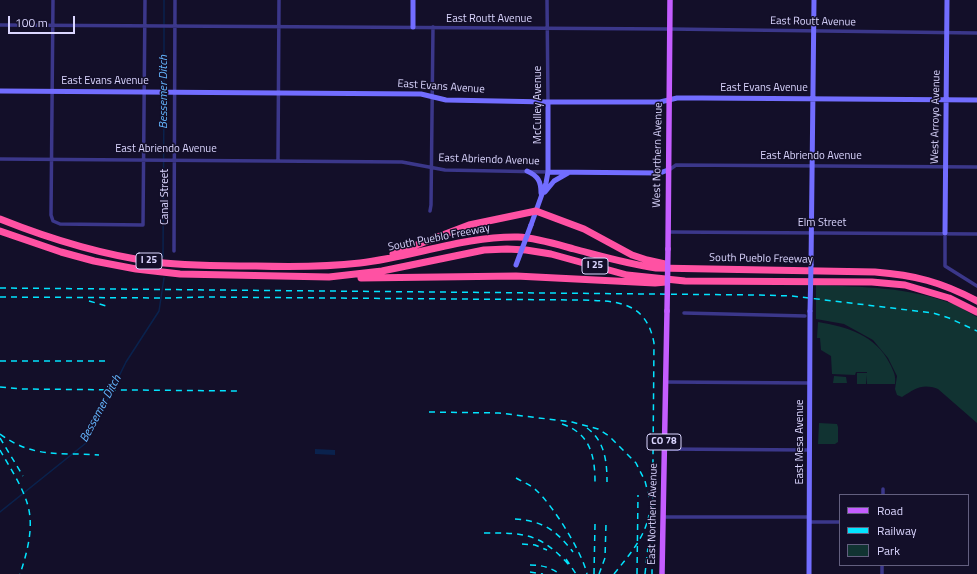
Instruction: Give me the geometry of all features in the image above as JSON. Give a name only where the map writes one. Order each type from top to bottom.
[{"type":"highway","points":[[360,263],[403,251],[469,225],[536,211],[584,229],[632,255],[660,264],[690,268]]},
{"type":"highway","name":"South Pueblo Freeway","points":[[0,219],[53,239],[92,250],[156,262],[287,267],[324,266],[393,258],[464,242],[494,238],[519,237],[554,243],[628,264],[656,268],[875,272],[897,274],[942,284],[977,301]]},
{"type":"highway","name":"South Pueblo Freeway","points":[[0,231],[71,255],[136,269],[165,272],[210,275],[329,277],[382,271],[484,250],[507,248],[551,254],[627,275],[685,281],[872,282],[905,285],[949,298],[977,312]]},
{"type":"highway","points":[[329,277],[516,276],[655,283],[685,281]]},
{"type":"main road","name":"West Northern Avenue","points":[[667,310],[670,0]]},
{"type":"main road","name":"East Northern Avenue","points":[[662,574],[667,310]]},
{"type":"street","points":[[53,0],[51,215],[53,222],[60,224],[143,225],[145,0]]},
{"type":"street","name":"Canal Street","points":[[174,251],[175,0]]},
{"type":"street","points":[[278,160],[279,0]]},
{"type":"street","points":[[413,0],[413,28]]},
{"type":"street","name":"McCulley Avenue","points":[[516,276],[516,265],[546,183],[548,172],[547,0]]},
{"type":"street","name":"East Mesa Avenue","points":[[809,574],[810,311],[814,0]]},
{"type":"street","name":"West Arroyo Avenue","points":[[945,233],[947,0]]},
{"type":"street","name":"East Routt Avenue","points":[[0,25],[548,28],[977,33]]},
{"type":"street","points":[[430,211],[433,28]]},
{"type":"street","name":"East Evans Avenue","points":[[0,91],[421,94],[446,100],[548,102],[660,102],[677,98],[977,100]]},
{"type":"street","name":"East Abriendo Avenue","points":[[0,159],[52,158],[402,162],[445,170],[660,173],[676,165],[977,167]]},
{"type":"street","points":[[527,171],[534,174],[539,180],[541,197]]},
{"type":"street","points":[[541,197],[554,181],[561,176],[572,172]]},
{"type":"street","name":"Elm Street","points":[[668,232],[977,234]]},
{"type":"street","points":[[945,233],[945,266],[977,286]]},
{"type":"street","points":[[684,313],[805,316]]},
{"type":"street","points":[[665,382],[810,383]]},
{"type":"street","points":[[664,450],[810,450]]},
{"type":"street","points":[[883,489],[883,494]]},
{"type":"street","points":[[663,517],[839,522]]},
{"type":"green space","points":[[816,285],[851,286],[920,294],[953,304],[977,317],[977,423],[938,389],[923,387],[915,389],[902,397],[897,395],[895,389],[897,376],[888,358],[873,340],[844,324],[816,319]]},
{"type":"green space","points":[[818,322],[850,330],[869,339],[884,354],[890,364],[894,374],[895,384],[867,384],[867,375],[866,384],[857,384],[857,373],[867,372],[856,372],[855,375],[832,374],[831,356],[821,350],[820,338],[817,338]]},
{"type":"green space","points":[[834,376],[846,377],[847,383],[833,383]]},
{"type":"green space","points":[[819,423],[837,424],[838,442],[835,444],[818,444]]},
{"type":"water","points":[[315,449],[335,450],[335,455],[315,454]]},
{"type":"waterway","name":"Bessemer Ditch","points":[[164,0],[164,90]]},
{"type":"waterway","name":"Bessemer Ditch","points":[[163,257],[164,94]]},
{"type":"waterway","name":"Bessemer Ditch","points":[[0,512],[86,443],[126,362],[159,311],[164,278]]},
{"type":"railway","points":[[0,288],[792,296],[933,313],[949,318],[977,331]]},
{"type":"railway","points":[[0,297],[580,300],[605,301],[627,306],[644,318],[650,329],[654,343],[652,574]]},
{"type":"railway","points":[[89,301],[110,307]]},
{"type":"railway","points":[[0,361],[109,361]]},
{"type":"railway","points":[[0,387],[21,389],[240,391]]},
{"type":"railway","points":[[429,412],[499,413],[572,422],[598,429],[609,436],[636,463],[645,481],[649,497]]},
{"type":"railway","points":[[562,424],[579,433],[585,439],[594,463],[595,482]]},
{"type":"railway","points":[[587,428],[598,439],[604,452],[607,482]]},
{"type":"railway","points":[[0,434],[12,442],[36,451],[60,454],[99,455]]},
{"type":"railway","points":[[0,438],[23,476]]},
{"type":"railway","points":[[0,450],[23,492],[30,514],[29,540],[20,574]]},
{"type":"railway","points":[[516,478],[535,489],[559,518],[573,542],[587,574]]},
{"type":"railway","points":[[637,574],[638,495]]},
{"type":"railway","points":[[614,574],[640,539],[644,532],[649,515]]},
{"type":"railway","points":[[515,519],[533,522],[548,528],[555,532],[573,552]]},
{"type":"railway","points":[[594,574],[595,524]]},
{"type":"railway","points":[[599,574],[605,558],[606,524]]},
{"type":"railway","points":[[484,533],[510,534],[531,537],[549,546],[569,565]]},
{"type":"railway","points":[[522,544],[535,545],[547,550]]},
{"type":"railway","points":[[645,574],[648,547]]},
{"type":"railway","points":[[566,559],[576,574]]},
{"type":"railway","points":[[530,565],[545,567],[560,574]]},
{"type":"railway","points":[[530,572],[543,574]]}]
